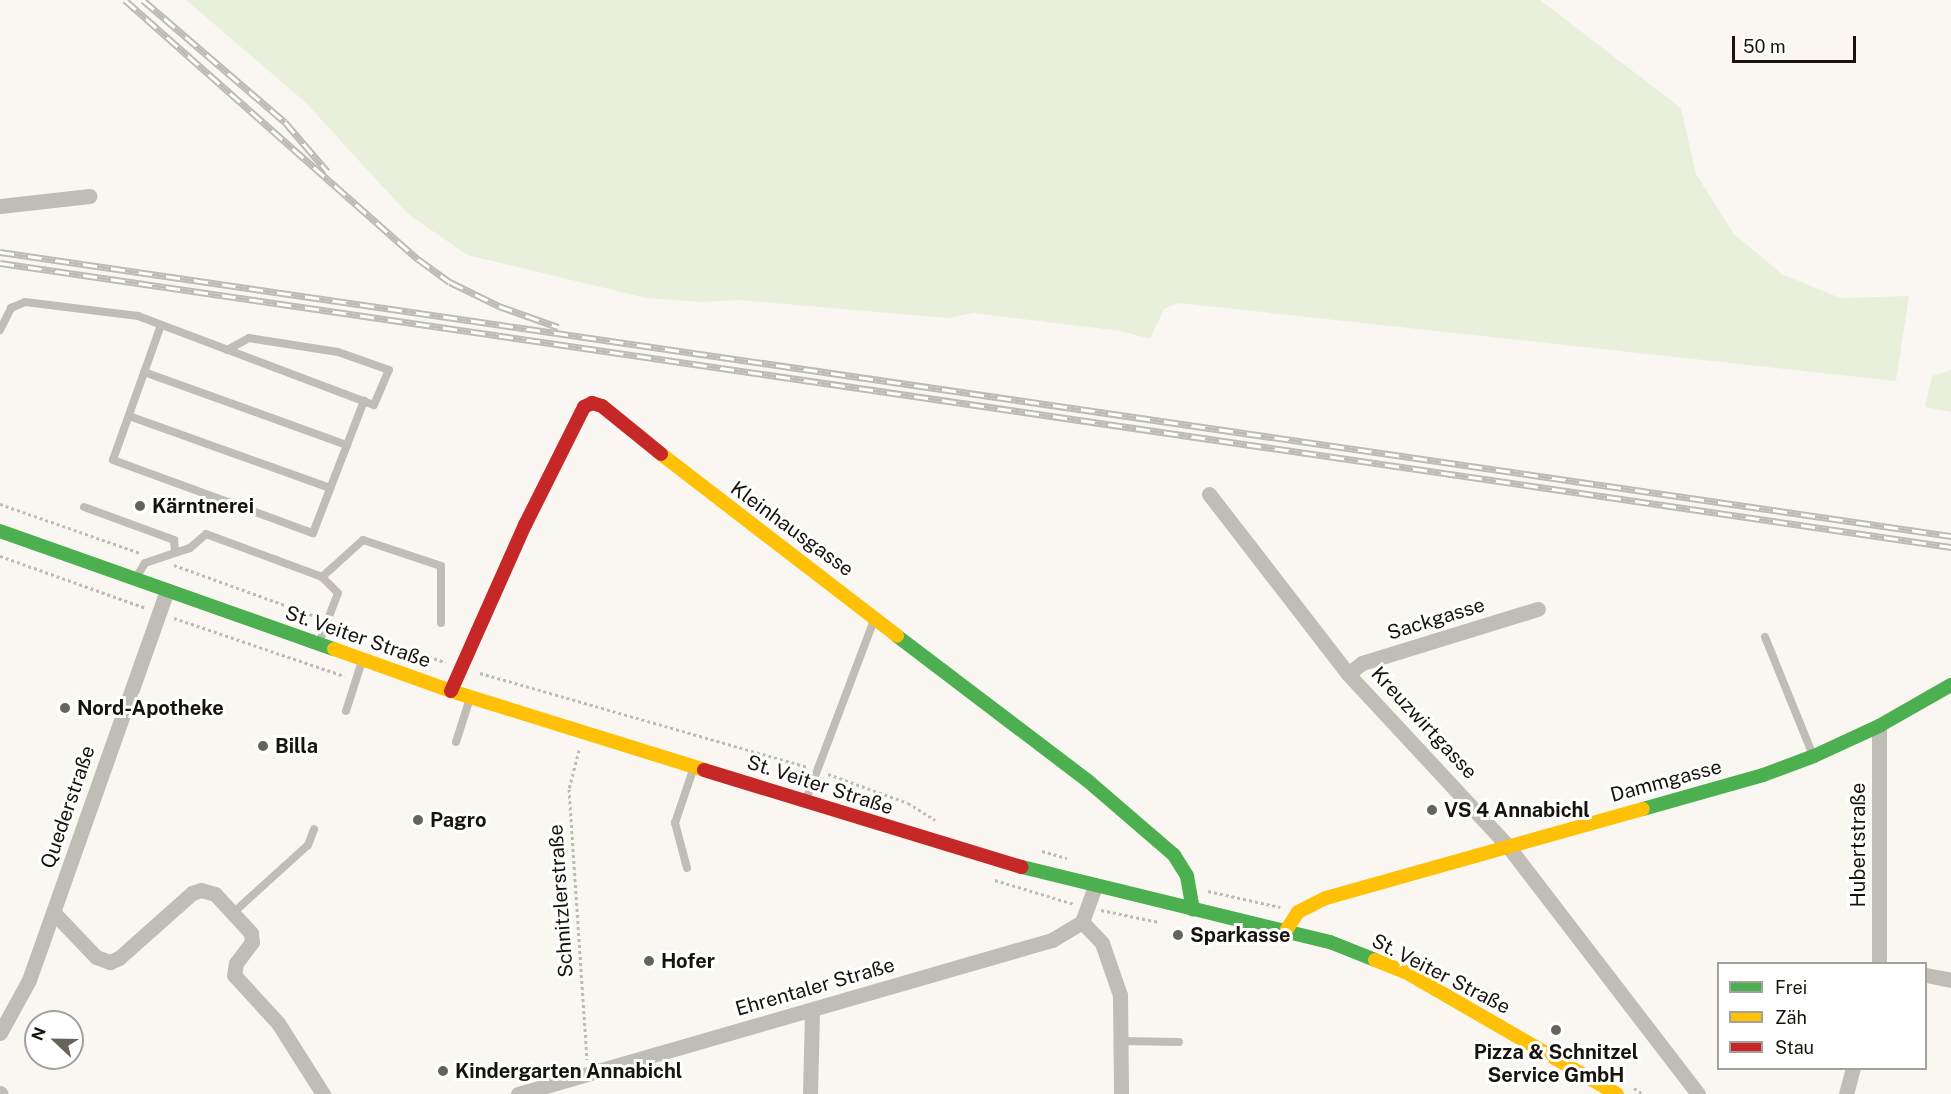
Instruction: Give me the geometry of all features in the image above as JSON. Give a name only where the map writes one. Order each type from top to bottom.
[{"type":"street","points":[[0,206],[89,196]]},
{"type":"street","name":"Kleinhausgasse","points":[[451,691],[460,667],[584,407],[592,403],[602,406],[704,489],[876,616],[1088,781],[1174,855],[1187,876],[1193,909]]},
{"type":"street","name":"Kreuzwirtgasse","points":[[1209,494],[1348,674],[1507,845],[1698,1094]]},
{"type":"street","name":"St. Veiter Straße","points":[[0,531],[451,691],[805,801],[1095,886],[1287,929],[1409,974],[1617,1094]]},
{"type":"street","name":"Quederstraße","points":[[0,1033],[29,980],[167,591]]},
{"type":"street","name":"Sackgasse","points":[[1348,674],[1362,663],[1538,609]]},
{"type":"street","name":"Dammgasse","points":[[1287,929],[1298,912],[1326,898],[1763,774],[1814,756],[1879,726],[1951,685]]},
{"type":"street","name":"Hubertstraße","points":[[1879,726],[1879,962]]},
{"type":"street","points":[[1095,886],[1089,908],[1082,922],[1102,943],[1110,958],[1120,995],[1121,1094]]},
{"type":"street","points":[[54,913],[96,957],[110,962],[119,958],[192,893],[201,890],[215,894],[252,933],[252,942],[236,963],[234,975],[279,1023],[323,1094]]},
{"type":"street","name":"Ehrentaler Straße","points":[[518,1094],[587,1071],[812,1011],[1052,940],[1082,922]]},
{"type":"street","points":[[1927,975],[1951,980]]},
{"type":"street","points":[[810,1094],[812,1011]]},
{"type":"street","points":[[1846,1094],[1852,1070]]},
{"type":"lane","points":[[0,330],[11,308],[25,302],[138,316],[227,350],[374,405],[389,370],[338,352],[249,338],[227,350]]},
{"type":"lane","points":[[161,325],[113,460],[313,533],[364,401]]},
{"type":"lane","points":[[144,372],[347,445]]},
{"type":"lane","points":[[129,416],[330,488]]},
{"type":"lane","points":[[84,507],[174,540],[175,552]]},
{"type":"lane","points":[[135,579],[145,563],[190,548],[206,534],[322,577],[338,593],[319,644]]},
{"type":"lane","points":[[322,577],[363,540],[441,566],[441,623]]},
{"type":"lane","points":[[805,801],[876,616]]},
{"type":"lane","points":[[1765,637],[1814,756]]},
{"type":"lane","points":[[346,711],[363,660]]},
{"type":"lane","points":[[456,742],[470,697]]},
{"type":"lane","points":[[687,868],[675,824],[694,766]]},
{"type":"lane","points":[[233,913],[308,845],[314,829]]},
{"type":"lane","points":[[1121,1041],[1179,1041]]},
{"type":"path","points":[[0,504],[460,667],[817,770],[908,803],[939,823]]},
{"type":"path","name":"Schnitzlerstraße","points":[[584,731],[569,789],[587,1071]]},
{"type":"path","points":[[1036,850],[1079,861]]},
{"type":"path","points":[[1089,908],[1170,924]]},
{"type":"green space","points":[[186,0],[1540,0],[1681,108],[1696,174],[1734,234],[1782,274],[1840,298],[1909,296],[1896,381],[1179,303],[1164,309],[1150,339],[1121,331],[974,313],[947,318],[738,300],[700,302],[646,298],[467,255],[407,213],[305,102]]},
{"type":"green space","points":[[1951,370],[1951,412],[1925,407],[1932,376]]},
{"type":"railway","points":[[125,0],[418,259],[450,282],[499,306],[558,327]]},
{"type":"railway","points":[[143,0],[285,122],[327,171]]},
{"type":"railway","points":[[0,252],[1951,536]]},
{"type":"railway","points":[[0,263],[1951,547]]},
{"type":"traffic: fast","points":[[0,531],[334,649]]},
{"type":"traffic: fast","points":[[897,636],[1088,781],[1174,855],[1187,876],[1193,909]]},
{"type":"traffic: fast","points":[[1643,809],[1763,775],[1814,756],[1879,726],[1951,685]]},
{"type":"traffic: fast","points":[[1022,867],[1330,942],[1375,960]]},
{"type":"traffic: slow","points":[[661,454],[897,636]]},
{"type":"traffic: slow","points":[[334,649],[451,691],[704,770]]},
{"type":"traffic: slow","points":[[1287,929],[1298,912],[1326,898],[1643,809]]},
{"type":"traffic: slow","points":[[1375,960],[1409,974],[1617,1094]]},
{"type":"traffic: jam","points":[[451,691],[525,525],[584,407],[592,403],[602,406],[661,454]]},
{"type":"traffic: jam","points":[[704,770],[1022,867]]},
{"type":"place","name":"Kärntnerei","points":[[140,506]]},
{"type":"place","name":"Nord-Apotheke","points":[[65,708]]},
{"type":"place","name":"Billa","points":[[263,746]]},
{"type":"place","name":"VS 4 Annabichl","points":[[1432,810]]},
{"type":"place","name":"Pagro","points":[[418,820]]},
{"type":"place","name":"Sparkasse","points":[[1178,935]]},
{"type":"place","name":"Hofer","points":[[649,961]]},
{"type":"place","name":"Pizza & Schnitzel Service GmbH","points":[[1556,1030]]},
{"type":"place","name":"Kindergarten Annabichl","points":[[443,1071]]}]
